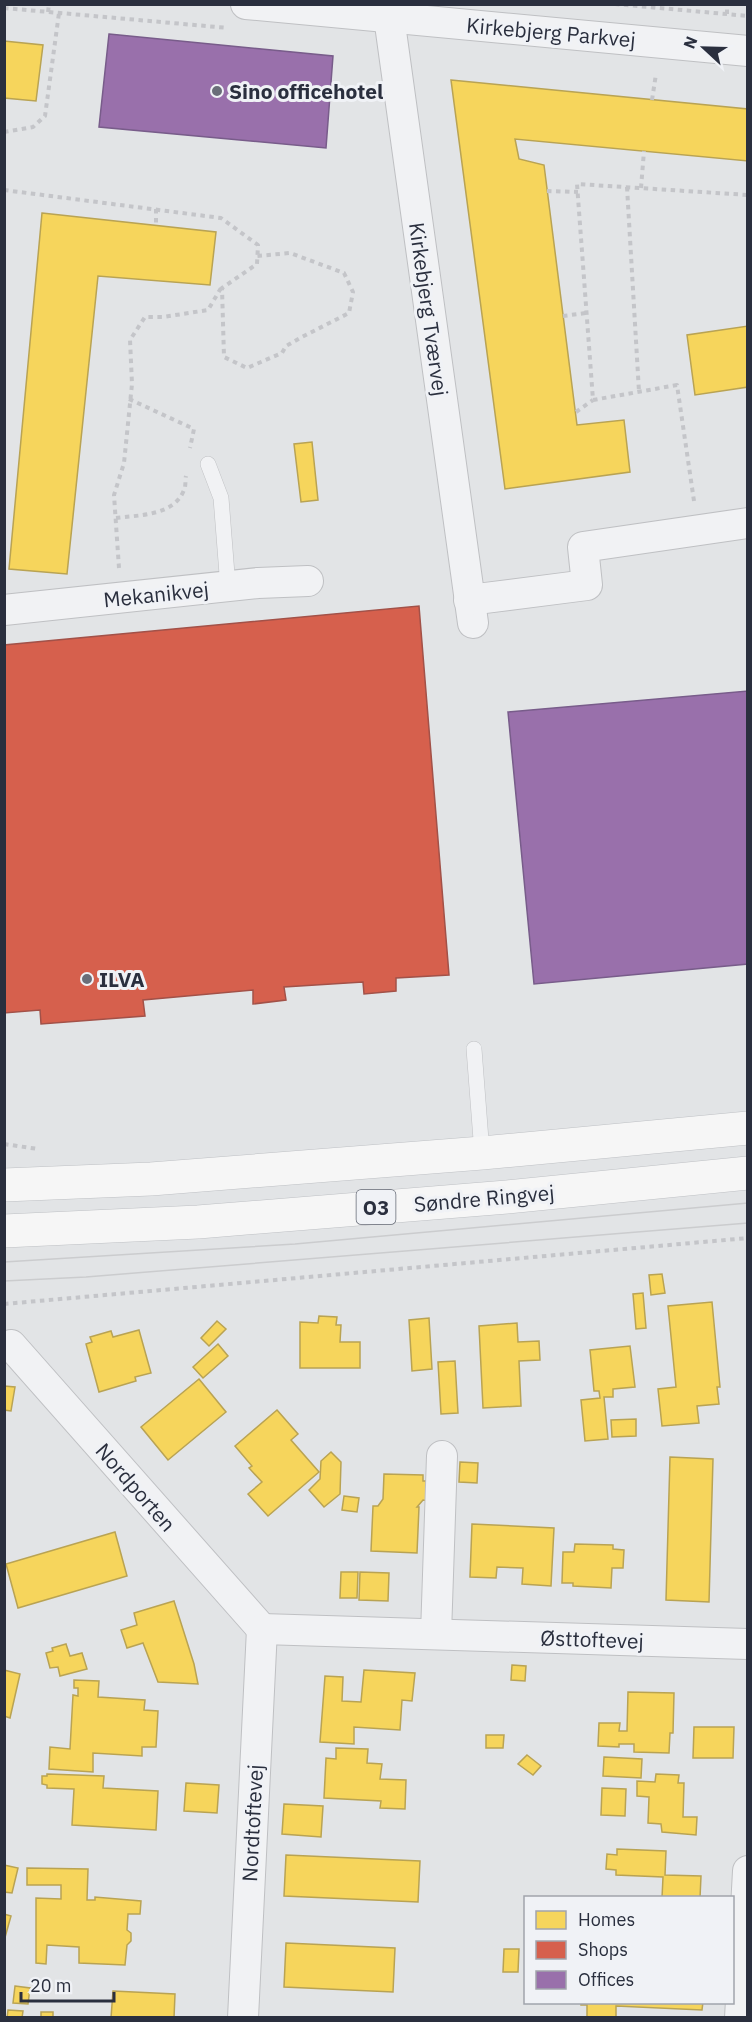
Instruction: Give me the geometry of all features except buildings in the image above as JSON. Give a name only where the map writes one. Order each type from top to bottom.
[{"type":"main road","name":"O3","points":[[4,1185],[151,1179],[482,1153],[747,1128]]},
{"type":"main road","name":"Søndre Ringvej","points":[[4,1231],[210,1221],[507,1197],[747,1173]]},
{"type":"street","name":"Kirkebjerg Parkvej","points":[[246,4],[747,51]]},
{"type":"street","name":"Kirkebjerg Tværvej","points":[[389,17],[471,611],[587,585],[584,547],[747,523]]},
{"type":"street","name":"Mekanikvej","points":[[4,610],[228,586],[308,581]]},
{"type":"street","name":"Nordporten","points":[[11,1345],[262,1629]]},
{"type":"street","points":[[436,1634],[442,1456]]},
{"type":"street","name":"Østtoftevej","points":[[262,1629],[747,1644]]},
{"type":"street","name":"Nordtoftevej","points":[[243,2018],[262,1629]]},
{"type":"street","points":[[740,2018],[747,1870]]},
{"type":"lane","points":[[208,464],[221,498],[228,586]]},
{"type":"lane","points":[[474,1049],[482,1153]]},
{"type":"path","points":[[48,12],[49,4]]},
{"type":"path","points":[[615,4],[747,16]]},
{"type":"path","points":[[727,4],[727,14]]},
{"type":"path","points":[[4,132],[33,127],[45,116],[59,13]]},
{"type":"path","points":[[652,100],[656,68]]},
{"type":"path","points":[[641,188],[645,151]]},
{"type":"path","points":[[593,400],[577,184],[747,195]]},
{"type":"path","points":[[627,187],[639,392]]},
{"type":"path","points":[[4,190],[221,218],[258,245],[256,264],[222,288],[208,310],[163,317],[145,317],[130,340],[132,384],[123,462],[114,495],[120,598]]},
{"type":"path","points":[[547,191],[578,192]]},
{"type":"path","points":[[156,209],[156,225]]},
{"type":"path","points":[[222,288],[224,357],[247,368],[282,353],[286,345],[350,313],[353,292],[344,273],[290,253],[257,256]]},
{"type":"path","points":[[563,316],[586,313]]},
{"type":"path","points":[[576,412],[593,400],[677,385],[698,530]]},
{"type":"path","points":[[129,399],[194,429],[189,455]]},
{"type":"path","points":[[116,518],[170,508],[184,491],[186,473]]},
{"type":"path","points":[[4,1304],[747,1238]]},
{"type":"tram line","points":[[4,1262],[295,1244],[748,1203]]},
{"type":"tram line","points":[[4,1281],[86,1277],[748,1223]]},
{"type":"place","name":"Sino officehotel","points":[[217,91]]},
{"type":"place","name":"ILVA","points":[[87,979]]}]
